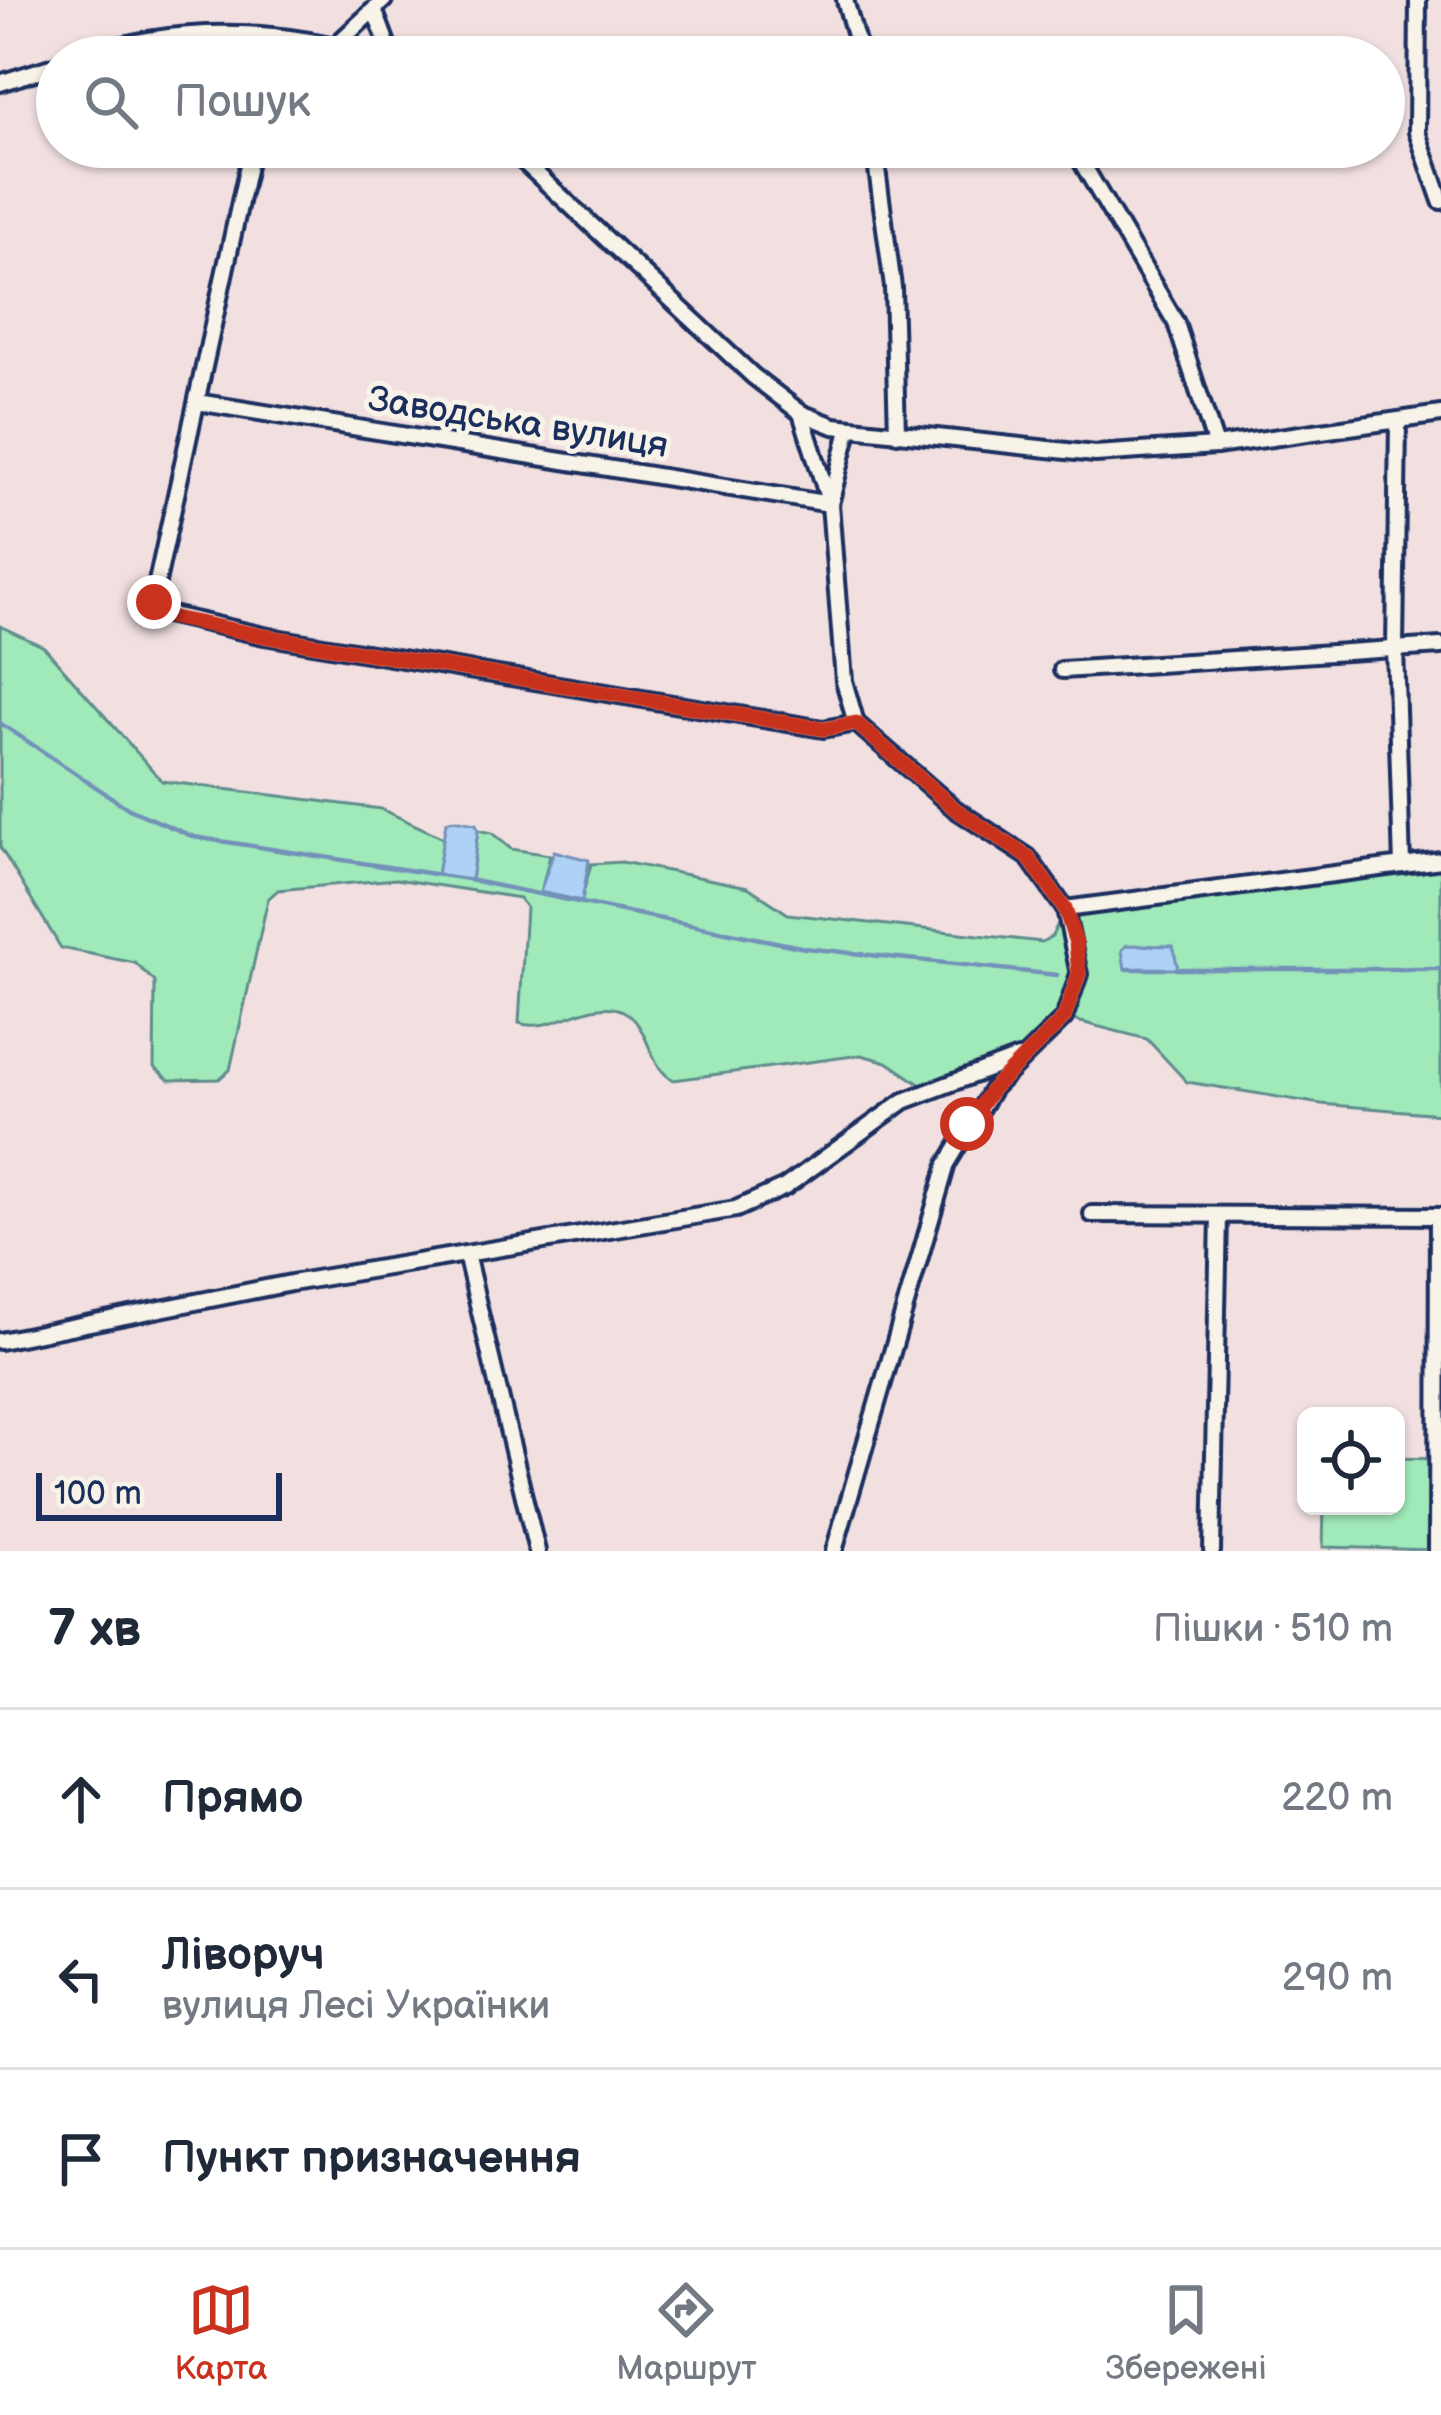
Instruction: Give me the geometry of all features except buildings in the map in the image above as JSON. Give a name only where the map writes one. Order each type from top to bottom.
[{"type":"street","points":[[845,0],[855,36]]},
{"type":"street","points":[[1418,0],[1417,132],[1441,201]]},
{"type":"street","points":[[346,36],[379,6],[387,36]]},
{"type":"street","points":[[156,36],[222,36]]},
{"type":"street","points":[[0,83],[36,72]]},
{"type":"street","points":[[247,168],[155,591],[158,612],[824,729],[856,723]]},
{"type":"street","points":[[531,168],[801,413],[849,430],[1078,453],[1216,446],[1441,414]]},
{"type":"street","points":[[877,168],[893,287],[896,434]]},
{"type":"street","points":[[1085,168],[1177,323],[1216,446]]},
{"type":"street","name":"Заводська вулиця","points":[[197,402],[830,503]]},
{"type":"street","points":[[801,413],[830,503],[844,681],[856,723],[955,809],[1028,857],[1065,909],[1079,974],[1074,998],[1044,1042],[1023,1057],[977,1109],[947,1164],[834,1551]]},
{"type":"street","points":[[1398,422],[1395,648],[1402,866]]},
{"type":"street","points":[[830,503],[849,430]]},
{"type":"street","points":[[1062,670],[1441,646]]},
{"type":"street","points":[[1065,909],[1441,860]]},
{"type":"street","points":[[0,1342],[228,1294],[754,1203],[893,1107],[1023,1057]]},
{"type":"street","points":[[1092,1214],[1439,1216],[1437,1551]]},
{"type":"street","points":[[1212,1551],[1220,1215]]},
{"type":"street","points":[[466,1254],[537,1551]]},
{"type":"green space","points":[[0,626],[44,647],[162,781],[381,809],[443,838],[438,875],[471,880],[478,830],[492,833],[511,849],[550,855],[541,892],[581,901],[591,864],[622,862],[748,887],[788,914],[1042,942],[1052,936],[1065,909],[1441,860],[1441,1114],[1321,1104],[1187,1082],[1147,1039],[1065,1018],[1044,1042],[927,1089],[887,1062],[861,1055],[674,1080],[659,1066],[639,1026],[623,1011],[598,1008],[545,1024],[519,1023],[526,907],[519,898],[396,879],[278,890],[268,899],[230,1070],[219,1079],[169,1080],[154,1067],[155,982],[135,963],[61,948],[0,847]]},
{"type":"green space","points":[[1405,1458],[1439,1459],[1437,1550],[1323,1547],[1324,1515],[1405,1515]]},
{"type":"water","points":[[446,822],[476,824],[478,830],[471,880],[437,875]]},
{"type":"water","points":[[554,851],[589,860],[582,901],[540,892]]},
{"type":"water","points":[[1127,945],[1173,946],[1178,969],[1125,969],[1122,950]]},
{"type":"waterway","points":[[0,723],[129,809],[194,837],[440,875]]},
{"type":"waterway","points":[[469,880],[805,948],[1057,975]]},
{"type":"waterway","points":[[1128,969],[1164,969]]},
{"type":"waterway","points":[[1176,969],[1441,969]]},
{"type":"route","points":[[154,602],[158,612],[169,617],[264,636],[824,729],[856,723],[955,809],[1028,857],[1065,909],[1076,943],[1079,974],[1064,1018],[993,1088],[967,1124]]}]
